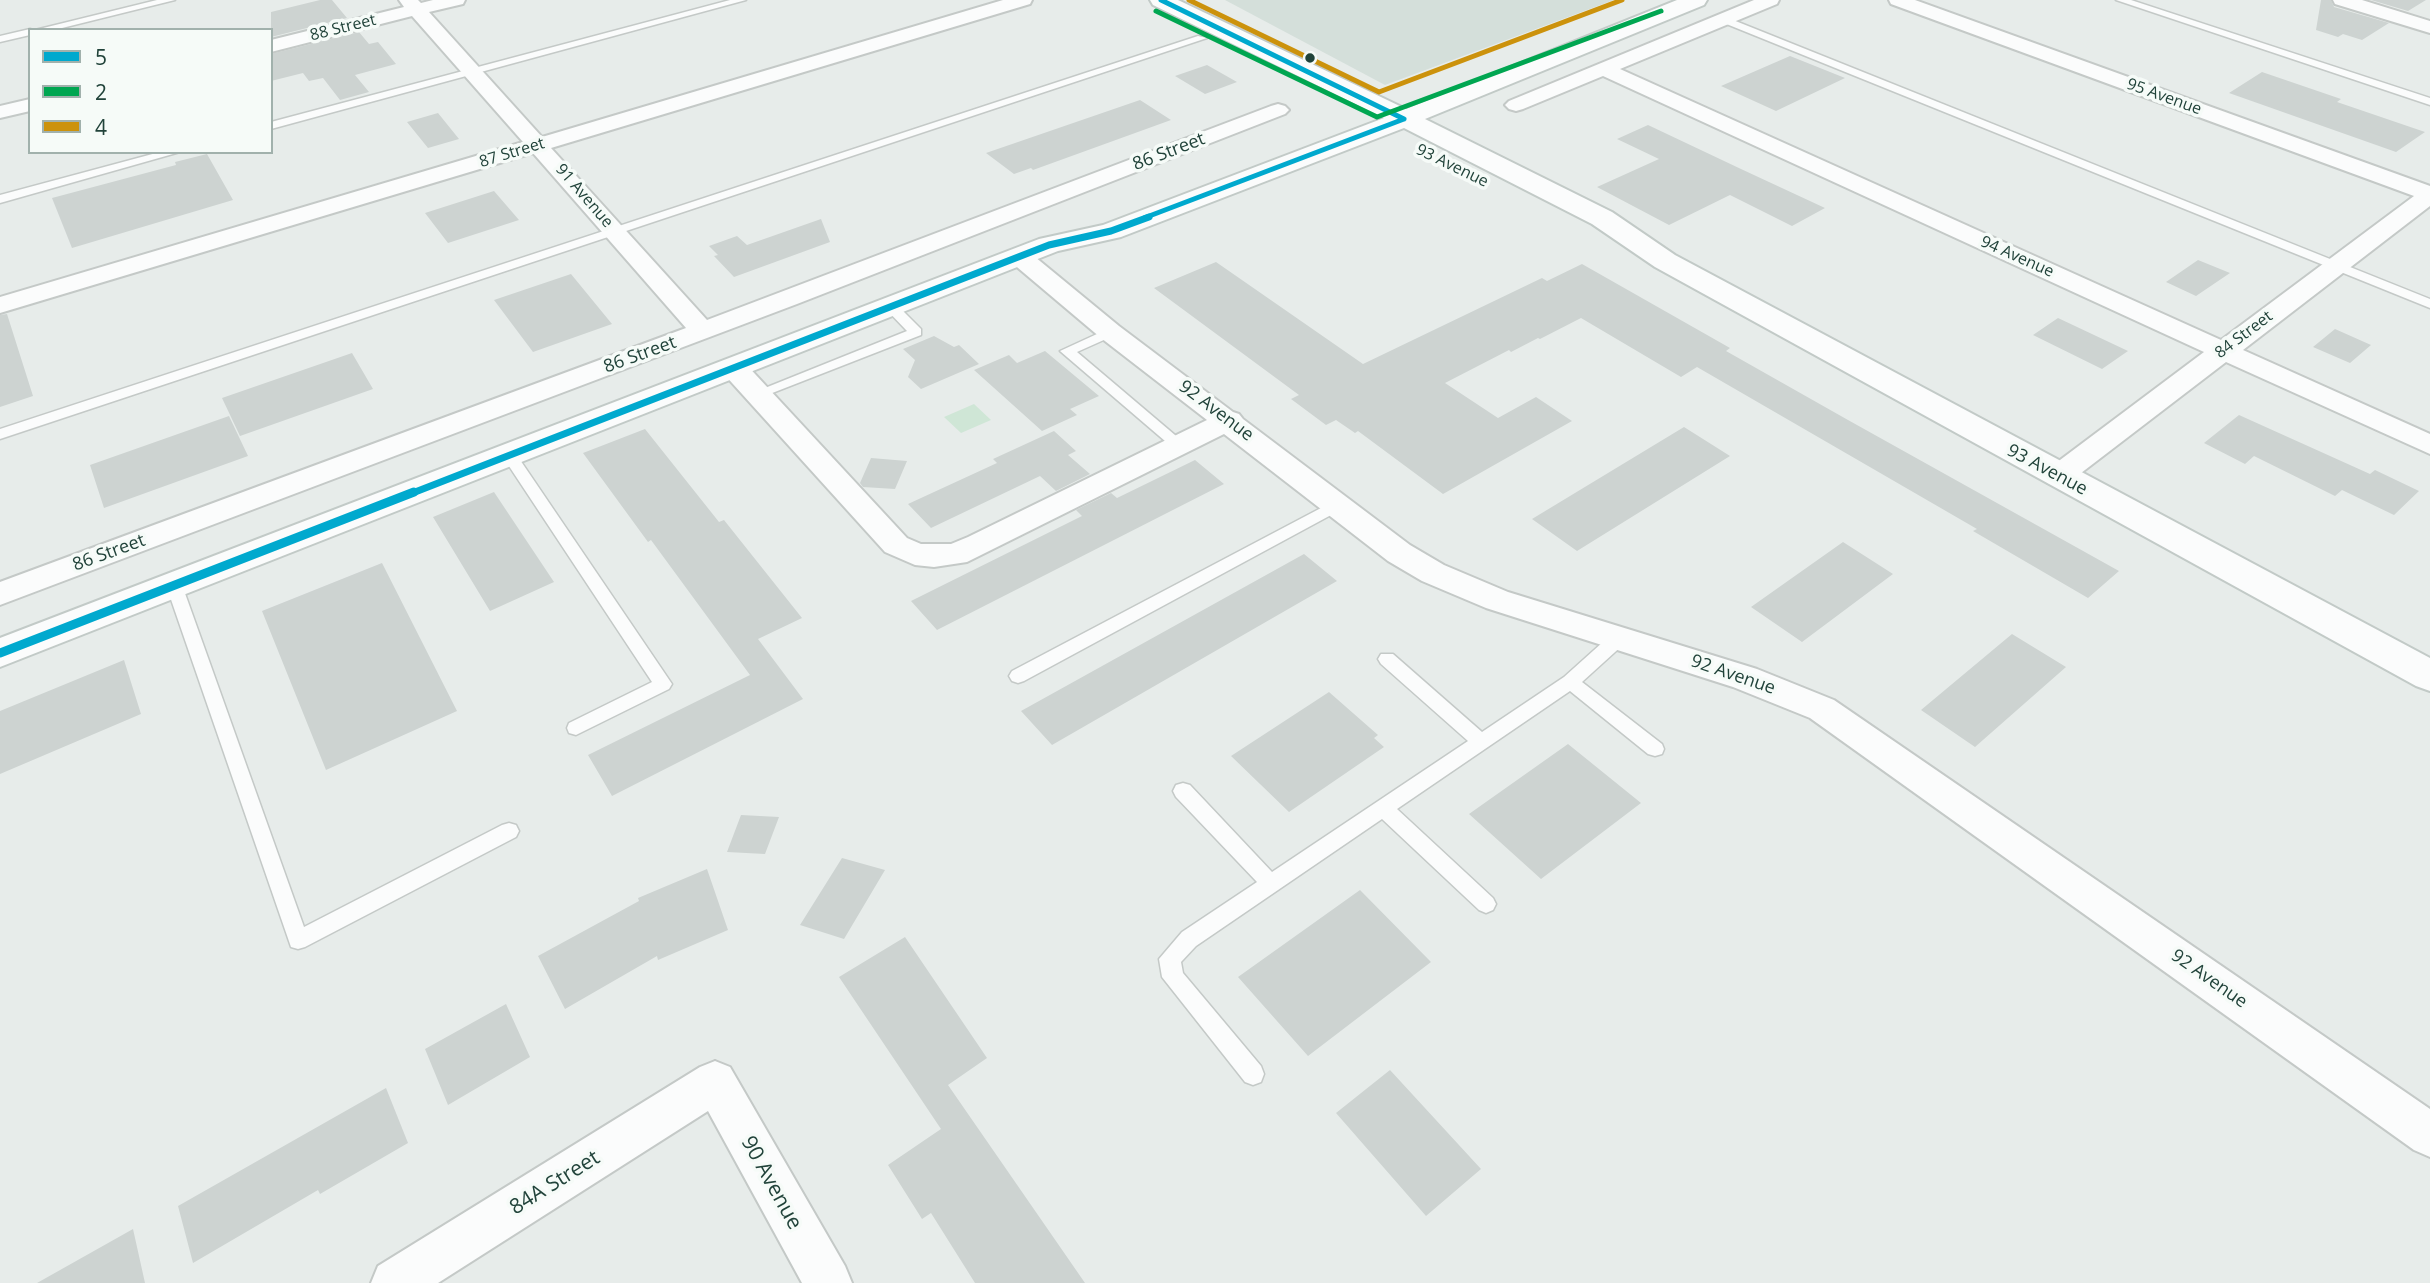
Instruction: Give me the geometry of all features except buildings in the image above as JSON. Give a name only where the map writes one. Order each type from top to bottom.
[{"type":"main road","name":"93 Avenue","points":[[1134,0],[1351,115],[1378,117]]},
{"type":"main road","name":"93 Avenue","points":[[1161,0],[1378,117],[1478,179],[1665,261],[2430,676]]},
{"type":"main road","name":"86 Street","points":[[0,653],[890,306],[1035,251],[1111,231],[1657,0]]},
{"type":"main road","name":"86 Street","points":[[1378,117],[1404,119],[1696,0]]},
{"type":"main road","name":"86 Street","points":[[1035,251],[1098,216],[1351,115]]},
{"type":"main road","name":"93 Avenue","points":[[1404,119],[1602,218],[1665,261]]},
{"type":"street","name":"88 Street","points":[[273,45],[413,5],[456,0]]},
{"type":"street","name":"87 Street","points":[[0,305],[1023,0]]},
{"type":"street","points":[[1516,105],[1770,0]]},
{"type":"street","name":"95 Avenue","points":[[1898,0],[2430,195]]},
{"type":"street","points":[[2342,0],[2430,27]]},
{"type":"street","name":"91 Avenue","points":[[413,5],[703,331]]},
{"type":"street","name":"94 Avenue","points":[[1603,69],[2430,445]]},
{"type":"street","points":[[0,113],[28,106]]},
{"type":"street","name":"86 Street","points":[[0,594],[703,331],[1278,110]]},
{"type":"street","name":"84 Street","points":[[2058,476],[2430,195]]},
{"type":"street","name":"92 Avenue","points":[[1035,251],[1110,332],[1399,552],[1465,588],[1788,694],[1833,716],[2430,1135]]},
{"type":"street","points":[[733,367],[896,545],[915,554],[956,554],[1228,420]]},
{"type":"street","name":"84A Street","points":[[395,1283],[715,1082]]},
{"type":"street","name":"90 Avenue","points":[[715,1082],[828,1283]]},
{"type":"lane","points":[[49,28],[170,0]]},
{"type":"lane","points":[[273,125],[741,0]]},
{"type":"lane","points":[[2121,0],[2430,102]]},
{"type":"lane","points":[[1723,19],[2430,304]]},
{"type":"lane","points":[[0,39],[28,32]]},
{"type":"lane","points":[[0,435],[1202,38]]},
{"type":"lane","points":[[0,199],[167,154]]},
{"type":"lane","points":[[757,394],[916,332],[890,306]]},
{"type":"lane","points":[[1110,332],[1067,351],[1177,444]]},
{"type":"lane","points":[[509,454],[663,684],[576,728]]},
{"type":"lane","points":[[1018,676],[1338,504]]},
{"type":"lane","points":[[174,585],[298,940],[509,831]]},
{"type":"lane","points":[[1253,1074],[1173,977],[1170,960],[1189,939],[1570,682],[1619,638]]},
{"type":"lane","points":[[1387,659],[1481,742]]},
{"type":"lane","points":[[1570,682],[1655,749]]},
{"type":"lane","points":[[1183,791],[1271,884]]},
{"type":"lane","points":[[1383,808],[1486,904]]},
{"type":"shaded area","points":[[1225,0],[1614,0],[1385,85]]},
{"type":"green space","points":[[974,404],[991,420],[961,433],[944,417]]},
{"type":"transit line","name":"5","points":[[1161,0],[1404,119]]},
{"type":"transit line","name":"4","points":[[1189,0],[1379,92],[1622,0]]},
{"type":"transit line","name":"2","points":[[1156,11],[1377,117],[1661,11]]},
{"type":"transit line","name":"5","points":[[0,653],[1049,245],[1111,231],[1404,119]]}]
